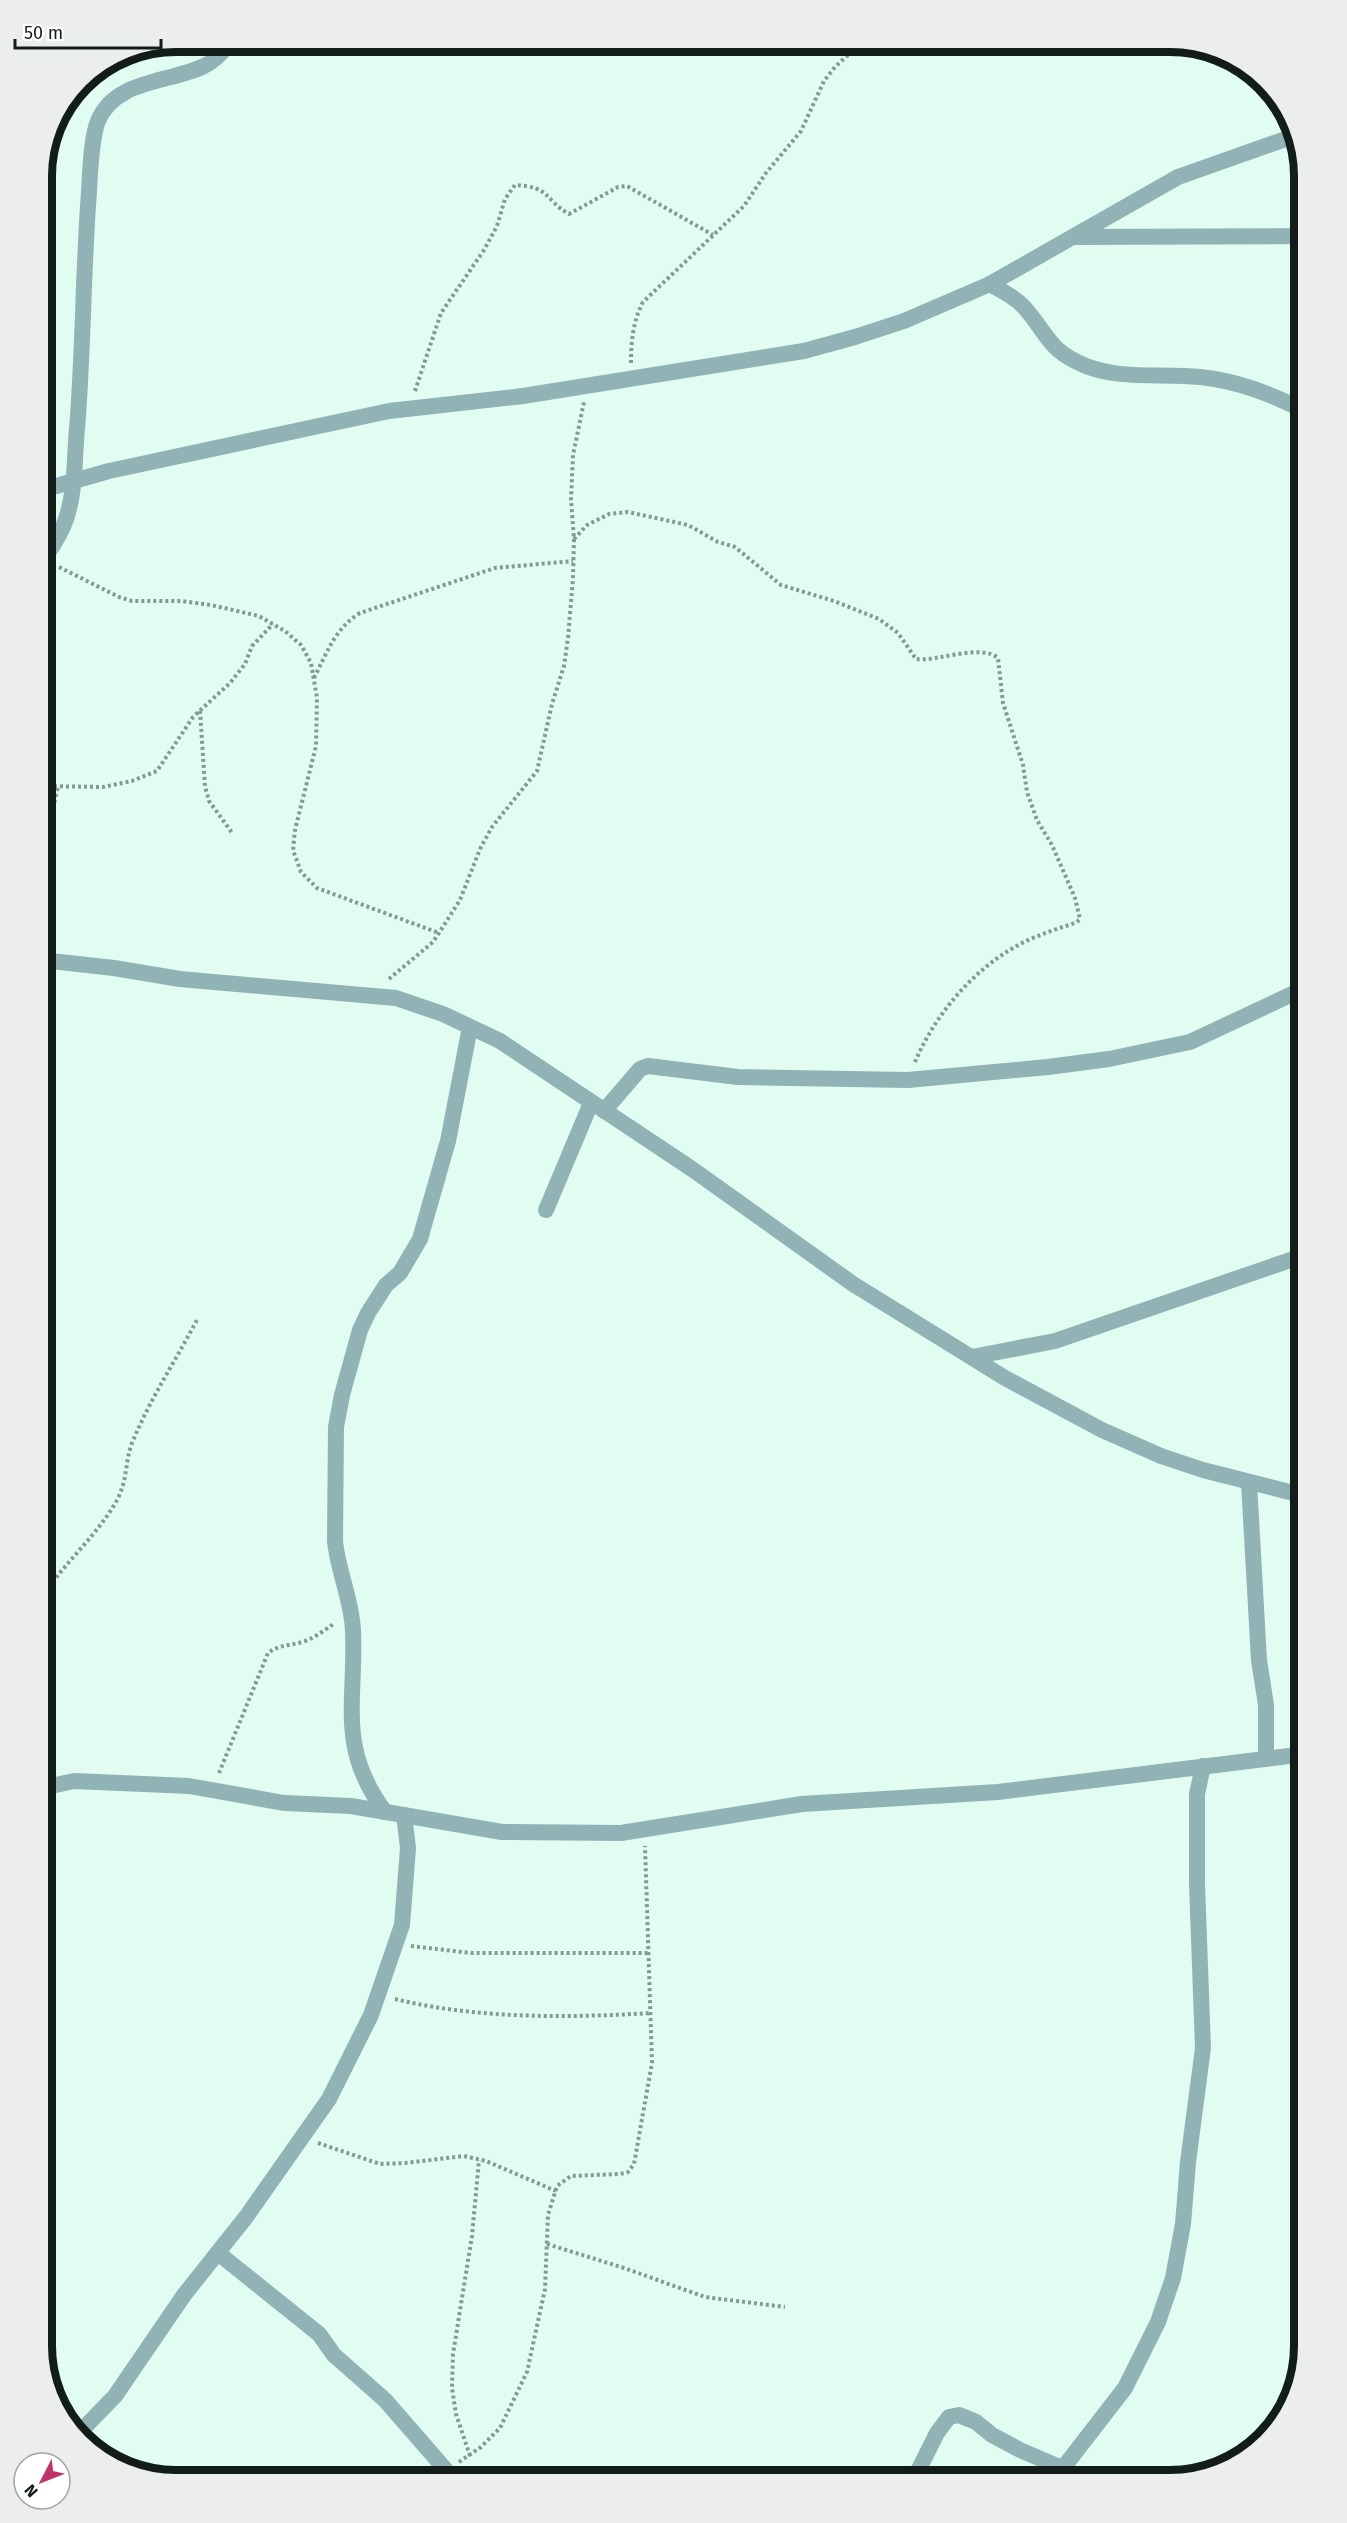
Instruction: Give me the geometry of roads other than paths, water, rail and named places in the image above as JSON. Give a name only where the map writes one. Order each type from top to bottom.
[{"type":"street","points":[[53,545],[64,526],[75,480],[85,255],[98,120],[112,102],[133,88],[165,77],[187,73],[206,65],[223,52]]},
{"type":"street","points":[[53,487],[108,471],[301,428],[409,409],[523,396],[804,351],[904,321],[990,284],[1178,177],[1288,138]]},
{"type":"street","points":[[1075,237],[1294,236]]},
{"type":"street","points":[[990,284],[1023,307],[1060,353],[1089,368],[1117,374],[1199,377],[1236,382],[1294,406]]},
{"type":"street","points":[[53,961],[180,979],[396,999],[443,1014],[500,1041],[730,1196],[853,1284],[1005,1378],[1102,1430],[1161,1456],[1249,1483],[1294,1493]]},
{"type":"street","points":[[546,1210],[597,1107],[640,1069],[648,1066],[738,1077],[908,1080],[1109,1059],[1190,1042],[1294,993]]},
{"type":"street","points":[[385,1812],[364,1780],[354,1754],[351,1711],[353,1630],[335,1542],[336,1426],[360,1330],[386,1285],[400,1274],[420,1239],[448,1141],[470,1027]]},
{"type":"street","points":[[972,1357],[1055,1341],[1294,1259]]},
{"type":"street","points":[[1249,1483],[1259,1660],[1266,1705],[1266,1759]]},
{"type":"street","points":[[52,1786],[74,1781],[189,1786],[284,1803],[351,1806],[502,1832],[621,1833],[802,1804],[998,1792],[1294,1755]]},
{"type":"street","points":[[918,2470],[937,2433],[949,2417],[959,2415],[976,2422],[992,2435],[1061,2470],[1125,2388],[1158,2322],[1173,2278],[1183,2224],[1188,2162],[1203,2048],[1197,1884],[1197,1794],[1203,1766]]},
{"type":"street","points":[[83,2428],[115,2396],[184,2295],[274,2180],[330,2099],[379,1994],[402,1925],[408,1848],[404,1815]]},
{"type":"street","points":[[218,2253],[319,2334],[350,2371],[385,2400],[444,2470]]}]
